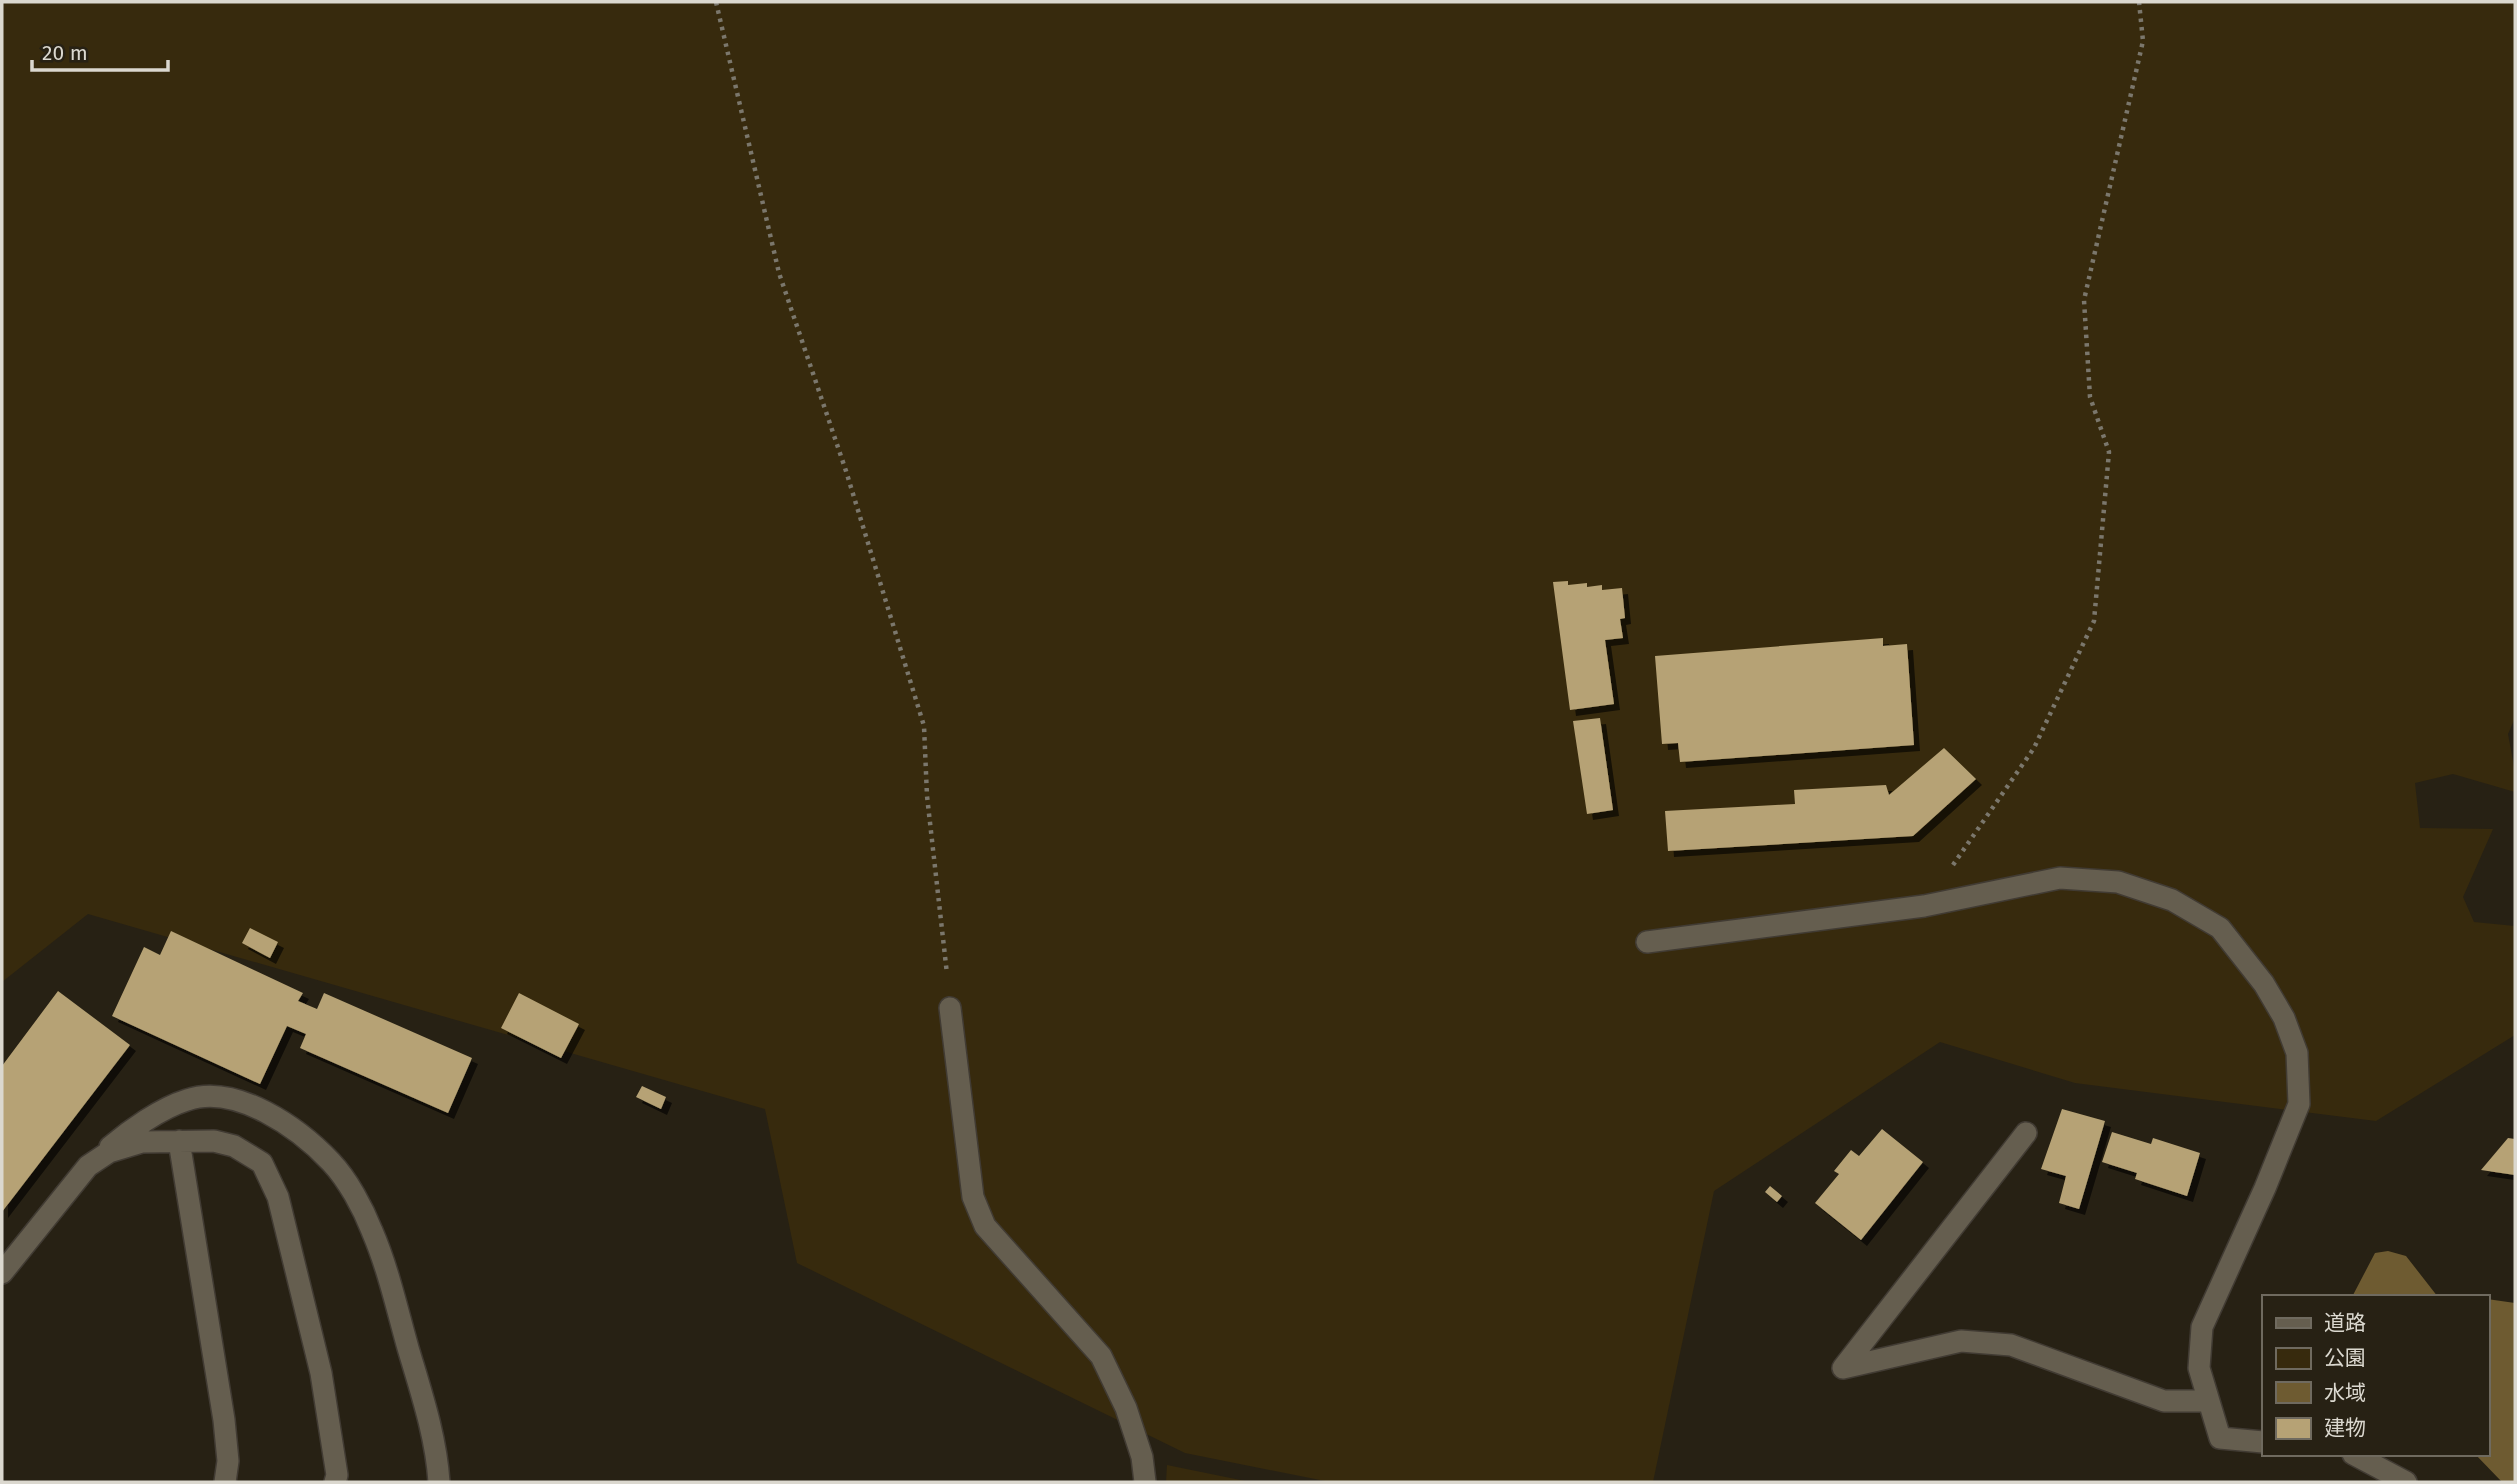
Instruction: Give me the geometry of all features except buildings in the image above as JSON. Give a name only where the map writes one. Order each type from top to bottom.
[{"type":"street","points":[[1647,942],[1924,906],[2060,878],[2118,882],[2172,900],[2220,928],[2264,984],[2284,1017],[2297,1053],[2299,1104],[2265,1188],[2202,1326],[2199,1368],[2220,1438],[2262,1442]]},
{"type":"street","points":[[950,1009],[973,1197],[985,1226],[1101,1356],[1126,1408],[1142,1457],[1145,1482]]},
{"type":"street","points":[[2,1273],[88,1166],[127,1132],[187,1099],[215,1096],[246,1103],[289,1125],[332,1163],[351,1191],[372,1231],[431,1427],[439,1482]]},
{"type":"street","points":[[2026,1133],[1843,1368],[1961,1341],[2011,1345],[2164,1401],[2208,1401]]},
{"type":"street","points":[[88,1166],[109,1152],[142,1142],[178,1141],[214,1142],[234,1146],[262,1163],[278,1197],[321,1373],[337,1475],[335,1482]]},
{"type":"street","points":[[178,1141],[223,1420],[228,1461],[225,1482]]},
{"type":"street","points":[[2357,1456],[2406,1482]]},
{"type":"path","points":[[716,2],[779,273],[846,471],[924,726],[927,796],[950,1009]]},
{"type":"path","points":[[1924,906],[2034,748],[2094,621],[2109,452],[2090,397],[2084,300],[2143,41],[2139,2]]},
{"type":"green space","points":[[2,2],[2515,2],[2515,718],[2508,734],[2515,772],[2515,792],[2453,774],[2415,783],[2420,828],[2493,829],[2463,897],[2474,922],[2515,926],[2515,1035],[2376,1121],[2075,1083],[1940,1042],[1714,1191],[1653,1482],[1330,1482],[1185,1453],[797,1263],[765,1109],[88,914],[2,982]]},
{"type":"green space","points":[[1167,1465],[1250,1482],[1166,1482]]},
{"type":"water","points":[[2388,1251],[2406,1256],[2436,1295],[2353,1295],[2375,1253]]},
{"type":"water","points":[[2489,1299],[2515,1303],[2515,1482],[2502,1482],[2477,1456],[2489,1456]]}]
